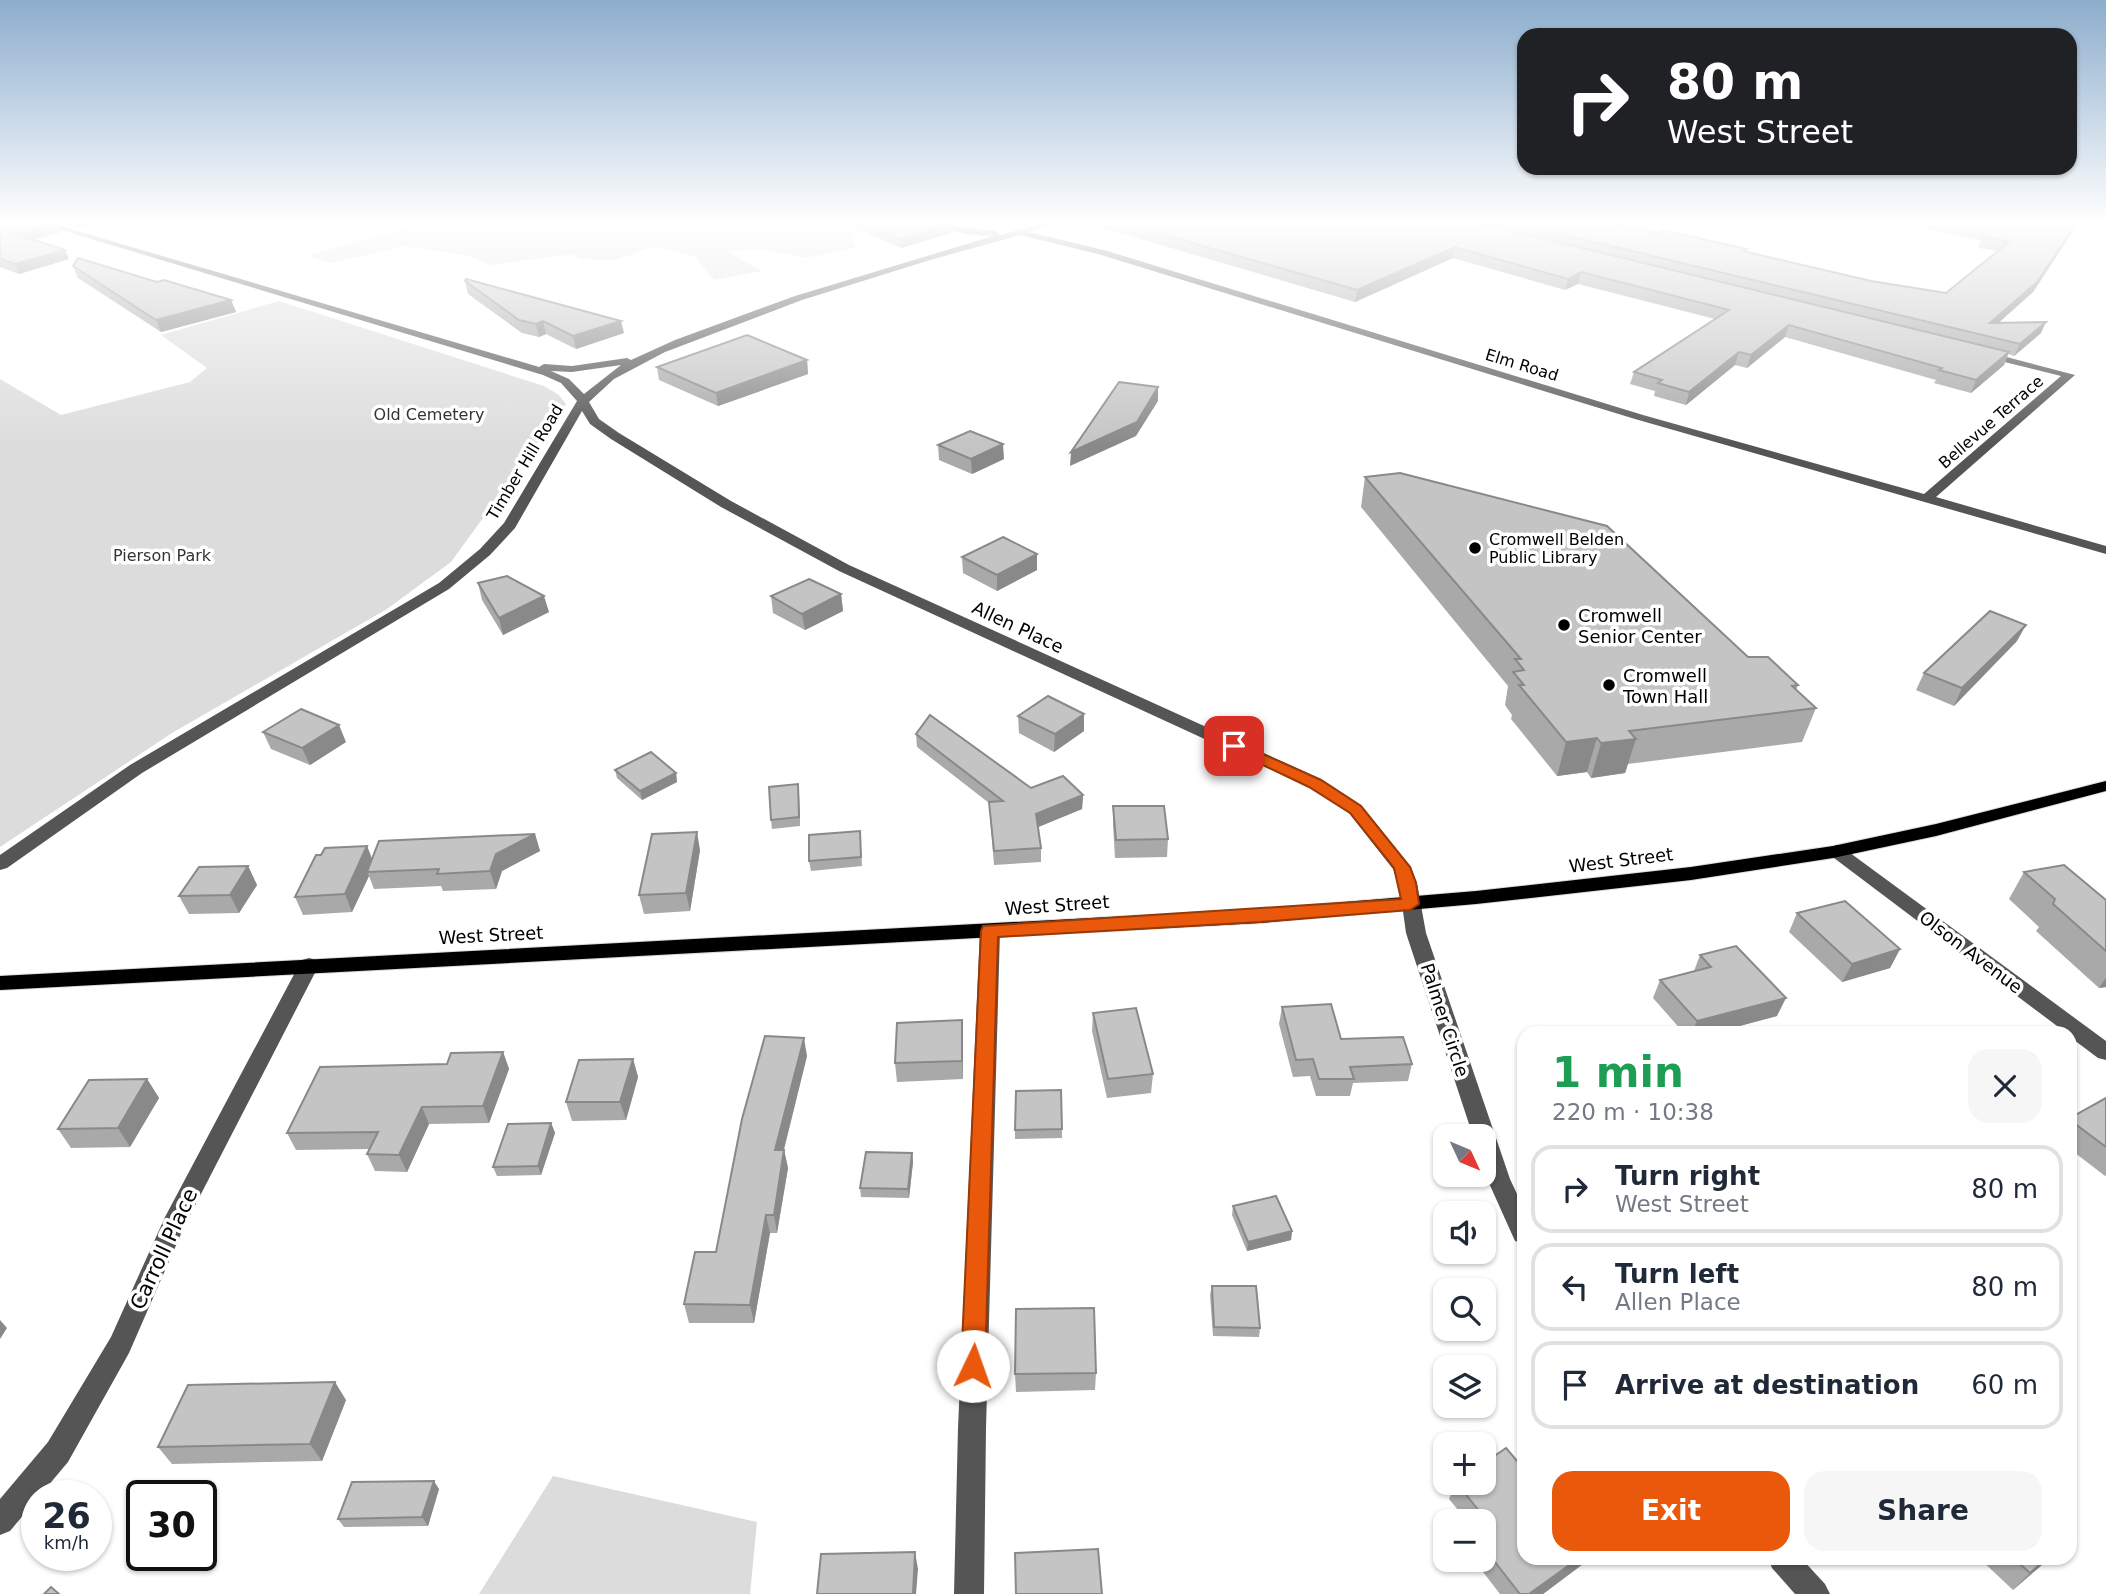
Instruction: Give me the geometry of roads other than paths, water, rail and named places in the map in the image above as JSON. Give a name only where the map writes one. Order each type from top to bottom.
[{"type":"main road","name":"West Street","points":[[0,983],[1260,916],[1410,904],[1613,883],[1836,851],[1973,822],[2106,786]]},
{"type":"street","points":[[291,296],[517,363],[572,369],[644,357]]},
{"type":"street","name":"Timber Hill Road","points":[[0,864],[136,769],[444,586],[485,552],[510,525],[581,403],[596,386],[644,357],[806,296]]},
{"type":"street","name":"Elm Road","points":[[1246,296],[1639,417],[2106,550]]},
{"type":"street","name":"Bellevue Terrace","points":[[1926,499],[2068,375],[1974,352]]},
{"type":"street","name":"Allen Place","points":[[517,363],[565,382],[577,392],[581,403],[594,421],[615,436],[726,504],[844,568],[1338,796],[1362,816],[1390,849],[1402,867],[1408,883],[1410,904]]},
{"type":"street","name":"Olson Avenue","points":[[1836,851],[2071,1026]]},
{"type":"street","name":"Palmer Circle","points":[[1410,904],[1416,933],[1480,1124]]},
{"type":"street","points":[[969,1594],[970,1449],[990,931]]},
{"type":"street","name":"Carroll Place","points":[[0,1521],[58,1452],[120,1345],[173,1224],[309,965]]},
{"type":"street","name":"Olson Avenue","points":[[2077,1030],[2106,1052]]},
{"type":"street","name":"Palmer Circle","points":[[1496,1173],[1517,1219]]},
{"type":"street","points":[[1788,1565],[1815,1594]]},
{"type":"place","name":"Cromwell Belden Public Library","points":[[1475,548]]},
{"type":"place","name":"Cromwell Senior Center","points":[[1564,625]]},
{"type":"place","name":"Cromwell Town Hall","points":[[1609,685]]},
{"type":"park label","name":"Old Cemetery","points":[[429,414]]},
{"type":"park label","name":"Pierson Park","points":[[162,555]]}]
